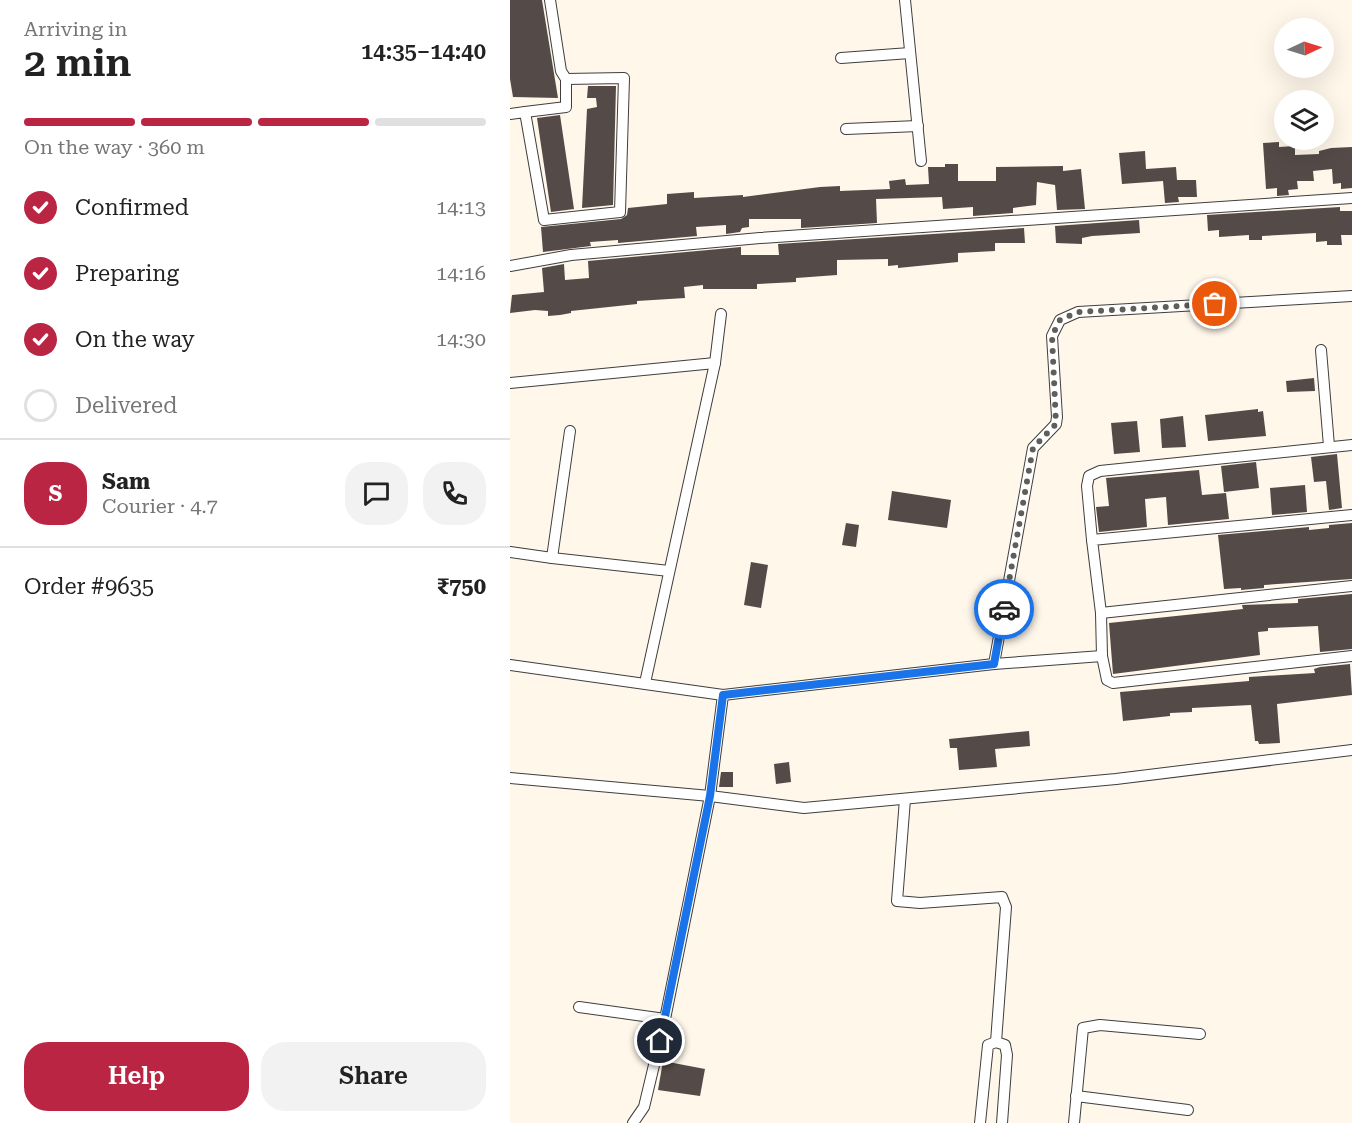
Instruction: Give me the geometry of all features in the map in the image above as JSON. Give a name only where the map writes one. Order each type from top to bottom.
[{"type":"street","points":[[510,114],[566,107],[566,79],[561,71],[550,0]]},
{"type":"street","points":[[904,0],[921,161]]},
{"type":"street","points":[[842,58],[910,53]]},
{"type":"street","points":[[525,112],[544,220],[620,212],[624,78],[566,79]]},
{"type":"street","points":[[846,129],[918,126]]},
{"type":"street","points":[[510,266],[571,255],[760,238],[1352,198]]},
{"type":"street","points":[[994,664],[1033,448],[1056,424],[1052,336],[1060,320],[1078,312],[1352,296]]},
{"type":"street","points":[[645,683],[715,363],[721,314]]},
{"type":"street","points":[[1321,350],[1329,446]]},
{"type":"street","points":[[510,383],[715,363]]},
{"type":"street","points":[[552,558],[570,431]]},
{"type":"street","points":[[1352,445],[1100,471],[1089,476],[1087,486],[1101,614],[1102,656],[1107,680],[1113,683],[1352,656]]},
{"type":"street","points":[[1092,540],[1352,515]]},
{"type":"street","points":[[510,552],[669,571]]},
{"type":"street","points":[[1101,614],[1352,586]]},
{"type":"street","points":[[510,664],[723,695],[994,664],[1102,656]]},
{"type":"street","points":[[633,1123],[644,1107],[665,1019],[710,796],[723,695]]},
{"type":"street","points":[[510,778],[710,796],[804,808],[1116,779],[1352,750]]},
{"type":"street","points":[[905,799],[897,901],[920,903],[1002,897],[1006,907],[996,1042]]},
{"type":"street","points":[[579,1007],[665,1019]]},
{"type":"street","points":[[1074,1123],[1083,1028],[1100,1025],[1200,1034]]},
{"type":"street","points":[[980,1123],[988,1045],[996,1042],[1005,1045],[1007,1055],[1002,1123]]},
{"type":"street","points":[[1077,1096],[1188,1110]]},
{"type":"building","points":[[510,0],[542,0],[558,98],[513,97],[510,79]]},
{"type":"building","points":[[588,86],[616,86],[613,205],[582,208],[587,109],[597,107],[596,98],[587,98]]},
{"type":"building","points":[[560,115],[574,209],[551,212],[537,118]]},
{"type":"building","points":[[1274,142],[1274,150],[1295,150],[1295,155],[1319,154],[1319,151],[1323,150],[1352,147],[1352,188],[1341,189],[1341,183],[1333,184],[1332,169],[1313,171],[1314,181],[1297,181],[1298,189],[1288,190],[1289,195],[1277,196],[1277,188],[1266,189],[1263,143]]},
{"type":"building","points":[[1145,151],[1146,169],[1176,167],[1177,180],[1196,180],[1197,197],[1178,197],[1179,202],[1165,203],[1163,181],[1122,184],[1119,153]]},
{"type":"building","points":[[945,164],[958,164],[958,181],[996,181],[996,167],[1063,166],[1063,171],[1081,169],[1085,209],[1057,210],[1055,185],[1037,182],[1036,205],[1013,208],[1013,213],[973,216],[973,207],[943,209],[942,197],[876,199],[877,223],[801,228],[801,219],[749,219],[749,227],[742,228],[740,232],[726,234],[726,225],[696,227],[697,236],[618,243],[618,240],[590,242],[591,246],[543,252],[541,227],[621,219],[627,215],[628,208],[667,204],[667,194],[694,192],[694,198],[743,195],[743,197],[820,187],[840,186],[840,191],[890,189],[889,181],[905,179],[906,185],[929,184],[928,167],[945,167]]},
{"type":"building","points":[[1340,207],[1340,211],[1352,211],[1352,235],[1341,235],[1342,245],[1327,245],[1327,241],[1316,242],[1316,233],[1262,236],[1262,240],[1249,240],[1249,235],[1219,237],[1219,230],[1208,231],[1207,215]]},
{"type":"building","points":[[1139,220],[1140,233],[1092,236],[1082,238],[1082,244],[1056,243],[1055,226]]},
{"type":"building","points":[[1024,228],[1025,243],[995,243],[995,251],[958,253],[958,262],[898,268],[898,265],[888,266],[888,259],[837,260],[837,275],[796,278],[796,282],[757,284],[757,289],[703,289],[703,285],[684,287],[685,298],[637,301],[637,304],[571,311],[571,313],[560,315],[548,316],[548,311],[535,310],[510,313],[512,295],[544,292],[542,268],[564,264],[565,280],[589,278],[588,261],[741,247],[741,255],[779,255],[778,244]]},
{"type":"building","points":[[1314,378],[1315,391],[1287,392],[1286,381]]},
{"type":"building","points":[[1258,409],[1258,412],[1263,411],[1266,436],[1208,441],[1205,415]]},
{"type":"building","points":[[1183,416],[1186,447],[1162,448],[1160,419]]},
{"type":"building","points":[[1137,421],[1140,452],[1114,454],[1111,423]]},
{"type":"building","points":[[1337,454],[1342,508],[1329,510],[1326,481],[1314,482],[1311,457]]},
{"type":"building","points":[[1256,462],[1259,488],[1224,492],[1221,466]]},
{"type":"building","points":[[1199,470],[1202,495],[1226,493],[1229,519],[1168,525],[1166,497],[1145,499],[1147,527],[1099,532],[1096,507],[1109,506],[1106,478]]},
{"type":"building","points":[[1305,485],[1307,512],[1272,515],[1270,488]]},
{"type":"building","points":[[892,491],[951,500],[947,528],[888,520]]},
{"type":"building","points":[[846,523],[859,525],[856,547],[842,545]]},
{"type":"building","points":[[1352,523],[1352,579],[1264,585],[1264,588],[1241,590],[1241,588],[1224,589],[1218,535],[1309,527],[1309,530]]},
{"type":"building","points":[[751,562],[768,565],[761,608],[744,605]]},
{"type":"building","points":[[1352,594],[1352,649],[1320,652],[1318,626],[1268,628],[1268,631],[1258,632],[1260,655],[1113,674],[1109,623],[1243,609],[1242,605],[1298,603],[1298,599]]},
{"type":"building","points":[[1350,664],[1352,695],[1277,704],[1280,743],[1259,744],[1255,741],[1251,705],[1192,708],[1192,712],[1170,713],[1170,716],[1123,721],[1120,692],[1249,681],[1249,677],[1315,673],[1314,669],[1320,667]]},
{"type":"building","points":[[1029,731],[1030,746],[995,749],[997,767],[959,770],[957,748],[950,748],[949,739]]},
{"type":"building","points":[[789,762],[791,782],[776,784],[774,764]]},
{"type":"building","points":[[721,772],[733,772],[733,787],[719,787]]},
{"type":"building","points":[[663,1061],[705,1069],[700,1096],[658,1090]]},
{"type":"way so far","points":[[1004,609],[1033,448],[1036,442],[1056,424],[1052,336],[1060,320],[1078,312],[1215,304]]},
{"type":"route","points":[[660,1041],[710,796],[723,695],[994,664],[1004,609]]}]
